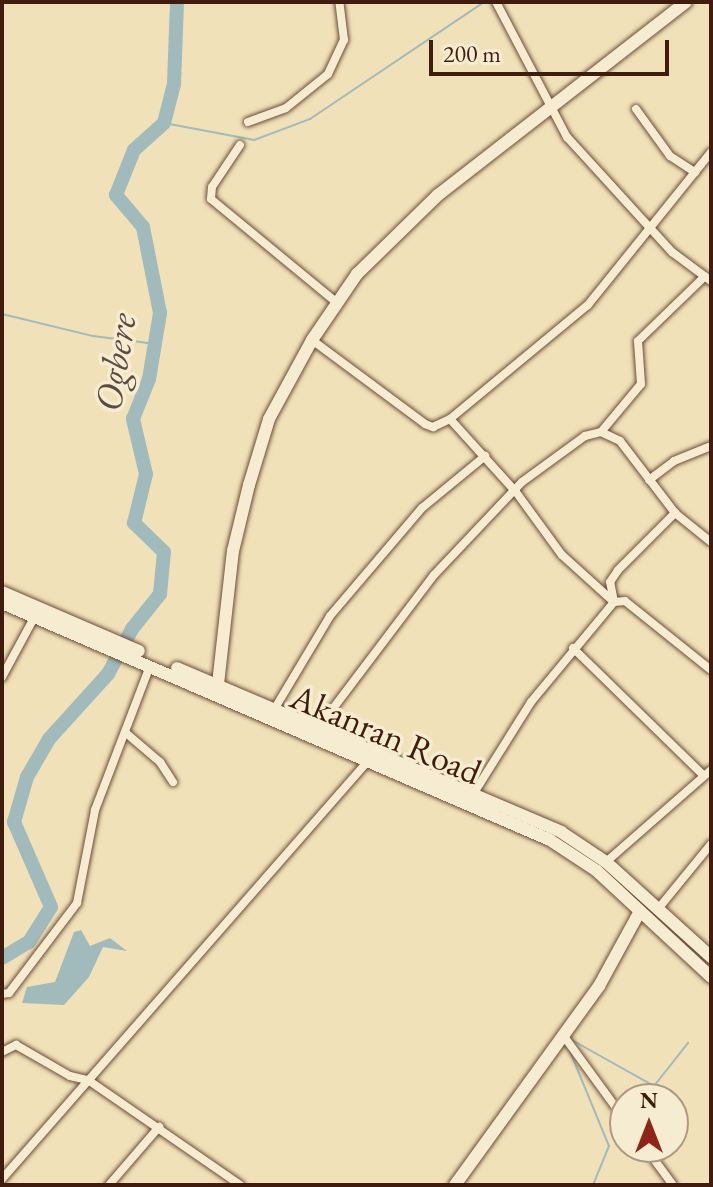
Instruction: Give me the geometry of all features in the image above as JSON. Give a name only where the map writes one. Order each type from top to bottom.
[{"type":"main road","points":[[218,684],[233,551],[269,419],[312,340],[337,303],[394,236],[549,108],[686,2]]},
{"type":"main road","name":"Akanran Road","points":[[2,592],[126,650],[218,684],[561,832],[606,862],[658,909],[711,977]]},
{"type":"main road","name":"Akanran Road","points":[[2,603],[110,643]]},
{"type":"main road","name":"Akanran Road","points":[[126,650],[150,666],[550,840],[597,871],[640,911],[711,957]]},
{"type":"main road","points":[[455,1185],[599,986],[640,911]]},
{"type":"street","points":[[248,122],[286,108],[328,74],[340,58],[344,40],[339,2]]},
{"type":"street","points":[[319,727],[434,575],[557,455],[601,432],[641,384],[638,341],[708,278],[652,231],[598,176],[549,108],[496,2]]},
{"type":"street","points":[[636,109],[670,156],[695,172]]},
{"type":"street","points":[[240,145],[212,187],[211,199],[337,303]]},
{"type":"street","points":[[312,340],[425,424],[433,427],[450,419],[588,305],[652,231],[711,152]]},
{"type":"street","points":[[450,419],[516,492],[562,555],[614,602]]},
{"type":"street","points":[[601,432],[620,441],[675,513],[711,542]]},
{"type":"street","points":[[649,480],[674,461],[711,446]]},
{"type":"street","points":[[275,708],[339,606],[422,508],[485,456]]},
{"type":"street","points":[[614,602],[610,582],[618,570],[675,513]]},
{"type":"street","points":[[474,793],[531,702],[614,602],[625,601],[711,670]]},
{"type":"street","points":[[2,677],[35,616]]},
{"type":"street","points":[[573,648],[707,773],[606,862]]},
{"type":"street","points":[[2,994],[9,993],[77,903],[95,810],[126,733],[141,679],[150,666]]},
{"type":"street","points":[[126,733],[160,762],[173,782]]},
{"type":"street","points":[[4,1174],[369,759]]},
{"type":"street","points":[[658,909],[711,844]]},
{"type":"street","points":[[701,855],[711,862]]},
{"type":"street","points":[[563,1035],[609,1098]]},
{"type":"street","points":[[4,1046],[37,1053],[70,1076],[88,1080],[240,1185]]},
{"type":"street","points":[[109,1185],[159,1127]]},
{"type":"street","points":[[657,1163],[673,1185]]},
{"type":"water","points":[[81,930],[90,946],[110,938],[127,951],[103,947],[89,977],[64,1005],[22,1003],[27,987],[55,982],[74,932]]},
{"type":"waterway","name":"Ogbere","points":[[2,958],[29,942],[51,907],[14,822],[27,777],[49,739],[108,674],[132,629],[160,594],[164,552],[134,523],[146,474],[133,419],[149,379],[160,313],[143,227],[116,195],[134,150],[164,123],[174,84],[177,2]]},
{"type":"waterway","points":[[164,123],[254,140],[310,119],[484,2]]},
{"type":"waterway","points":[[2,314],[93,336],[155,344]]},
{"type":"waterway","points":[[570,1039],[654,1086],[688,1043]]},
{"type":"waterway","points":[[569,1049],[609,1146],[593,1185]]}]
